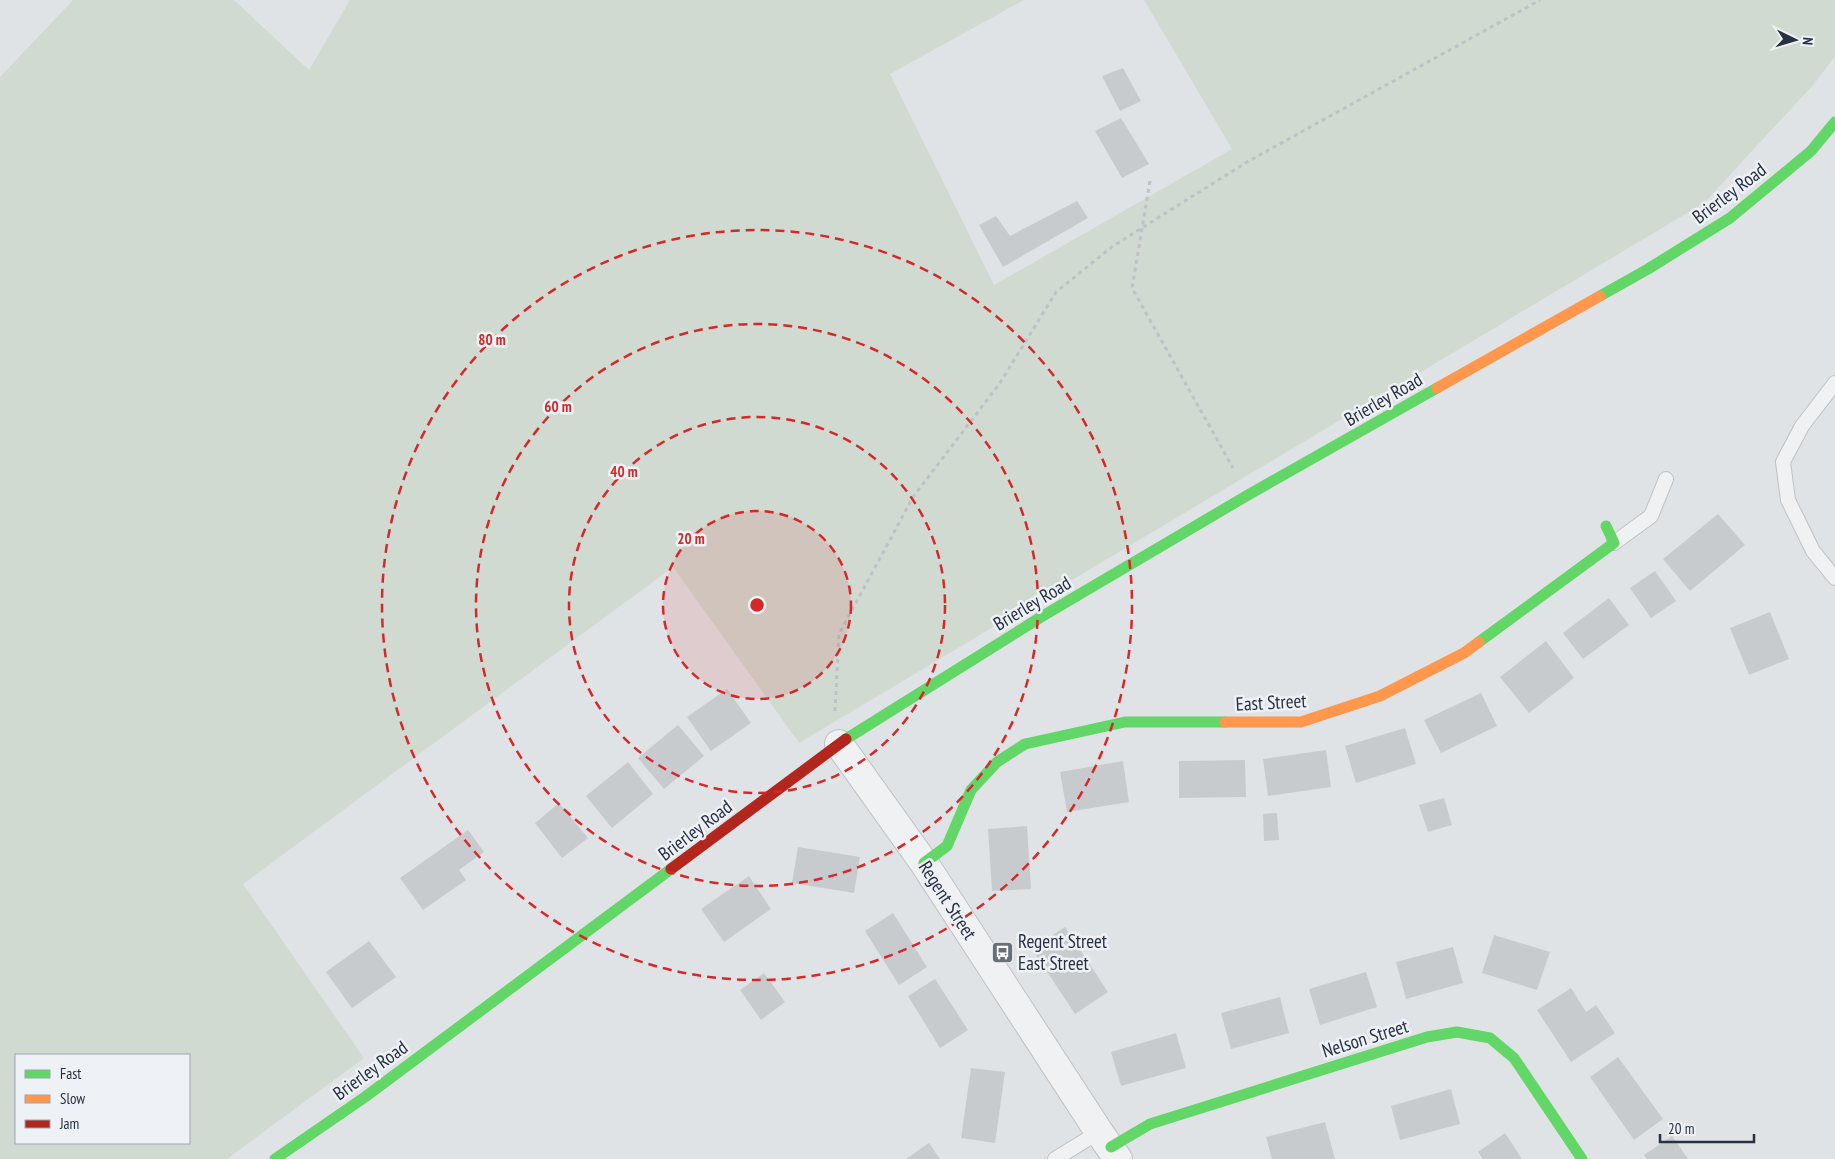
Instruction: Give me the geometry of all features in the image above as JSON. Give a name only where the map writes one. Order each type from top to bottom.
[{"type":"street","name":"Brierley Road","points":[[275,1159],[381,1085],[839,744],[1041,617],[1248,495],[1648,269],[1730,218],[1811,151],[1835,122]]},
{"type":"street","points":[[1606,526],[1614,543]]},
{"type":"street","name":"East Street","points":[[924,863],[947,846],[971,790],[997,762],[1025,744],[1126,722],[1301,722],[1380,696],[1464,653],[1614,543]]},
{"type":"street","name":"Regent Street","points":[[839,744],[924,863],[1109,1146]]},
{"type":"street","name":"Nelson Street","points":[[1109,1146],[1150,1124],[1427,1037],[1457,1032],[1490,1038],[1514,1058],[1582,1159]]},
{"type":"lane","points":[[1835,383],[1802,426],[1783,462],[1788,500],[1813,551],[1835,578]]},
{"type":"lane","points":[[1614,543],[1651,516],[1666,479]]},
{"type":"lane","points":[[1055,1159],[1109,1146]]},
{"type":"path","points":[[839,744],[834,727],[839,634],[913,497],[1000,383],[1056,292],[1113,246],[1247,162],[1540,0]]},
{"type":"path","points":[[1150,181],[1132,288],[1248,495]]},
{"type":"shaded area","points":[[73,0],[234,0],[309,70],[350,0],[1024,0],[890,74],[994,285],[1232,149],[1144,0],[1835,0],[1835,56],[1815,83],[1704,203],[799,743],[673,567],[243,884],[364,1058],[227,1159],[0,1159],[0,77]]},
{"type":"building","points":[[1123,68],[1141,101],[1120,111],[1102,76]]},
{"type":"building","points":[[1121,118],[1149,164],[1122,178],[1095,131]]},
{"type":"building","points":[[1077,201],[1088,218],[1003,267],[979,225],[996,216],[1010,236]]},
{"type":"building","points":[[1718,514],[1745,545],[1690,591],[1663,559]]},
{"type":"building","points":[[1655,571],[1676,601],[1651,618],[1630,588]]},
{"type":"building","points":[[1609,598],[1629,625],[1583,659],[1563,633]]},
{"type":"building","points":[[1770,612],[1789,659],[1749,675],[1730,628]]},
{"type":"building","points":[[1546,641],[1574,678],[1529,713],[1500,677]]},
{"type":"building","points":[[727,689],[751,723],[711,751],[687,717]]},
{"type":"building","points":[[1481,693],[1497,726],[1441,753],[1424,720]]},
{"type":"building","points":[[678,725],[704,756],[664,789],[638,758]]},
{"type":"building","points":[[1405,728],[1416,764],[1356,783],[1345,746]]},
{"type":"building","points":[[1326,750],[1331,787],[1268,796],[1263,759]]},
{"type":"building","points":[[1245,760],[1246,797],[1179,798],[1179,761]]},
{"type":"building","points":[[1123,761],[1129,802],[1067,812],[1060,772]]},
{"type":"building","points":[[628,762],[653,794],[612,828],[586,796]]},
{"type":"building","points":[[1444,798],[1452,825],[1428,832],[1419,805]]},
{"type":"building","points":[[559,803],[588,838],[562,858],[535,823]]},
{"type":"building","points":[[1277,813],[1279,840],[1264,841],[1263,814]]},
{"type":"building","points":[[1027,826],[1031,889],[992,891],[988,829]]},
{"type":"building","points":[[468,830],[484,852],[459,870],[466,880],[423,910],[400,878]]},
{"type":"building","points":[[798,847],[860,857],[854,893],[792,883]]},
{"type":"building","points":[[749,876],[771,909],[724,942],[701,909]]},
{"type":"building","points":[[893,913],[927,967],[899,985],[865,931]]},
{"type":"building","points":[[1065,927],[1108,992],[1075,1014],[1032,949]]},
{"type":"building","points":[[1494,935],[1550,952],[1537,990],[1482,973]]},
{"type":"building","points":[[369,941],[396,977],[352,1008],[326,972]]},
{"type":"building","points":[[1453,947],[1463,983],[1406,999],[1396,962]]},
{"type":"building","points":[[1366,972],[1377,1007],[1320,1025],[1309,989]]},
{"type":"building","points":[[764,973],[785,1002],[761,1020],[740,990]]},
{"type":"building","points":[[935,979],[968,1030],[940,1048],[908,996]]},
{"type":"building","points":[[1571,988],[1586,1012],[1596,1005],[1615,1033],[1571,1062],[1537,1010]]},
{"type":"building","points":[[1280,997],[1289,1033],[1231,1049],[1221,1013]]},
{"type":"building","points":[[1176,1033],[1186,1068],[1121,1086],[1111,1052]]},
{"type":"building","points":[[1618,1057],[1663,1119],[1634,1140],[1590,1077]]},
{"type":"building","points":[[971,1068],[1005,1072],[995,1143],[961,1138]]},
{"type":"building","points":[[1451,1089],[1460,1124],[1400,1140],[1391,1106]]},
{"type":"building","points":[[1325,1122],[1335,1159],[1272,1159],[1266,1137]]},
{"type":"building","points":[[1505,1133],[1522,1159],[1483,1159],[1478,1152]]},
{"type":"building","points":[[1672,1136],[1688,1159],[1647,1159],[1644,1155]]},
{"type":"building","points":[[929,1143],[940,1159],[906,1159]]},
{"type":"traffic: fast","points":[[1600,296],[1648,269],[1730,218],[1811,151],[1835,122]]},
{"type":"traffic: fast","points":[[846,739],[1041,617],[1248,495],[1437,388]]},
{"type":"traffic: fast","points":[[1479,642],[1614,543],[1606,526]]},
{"type":"traffic: fast","points":[[924,863],[947,846],[971,790],[997,762],[1025,744],[1125,722],[1225,722]]},
{"type":"traffic: fast","points":[[275,1159],[365,1097],[671,869]]},
{"type":"traffic: fast","points":[[1111,1147],[1150,1124],[1427,1037],[1457,1032],[1490,1038],[1514,1058],[1582,1159]]},
{"type":"traffic: slow","points":[[1437,388],[1600,296]]},
{"type":"traffic: slow","points":[[1225,722],[1301,722],[1380,696],[1464,653],[1479,642]]},
{"type":"traffic: jam","points":[[671,869],[846,739]]},
{"type":"place","name":"Regent Street East Street","points":[[1002,952]]}]
